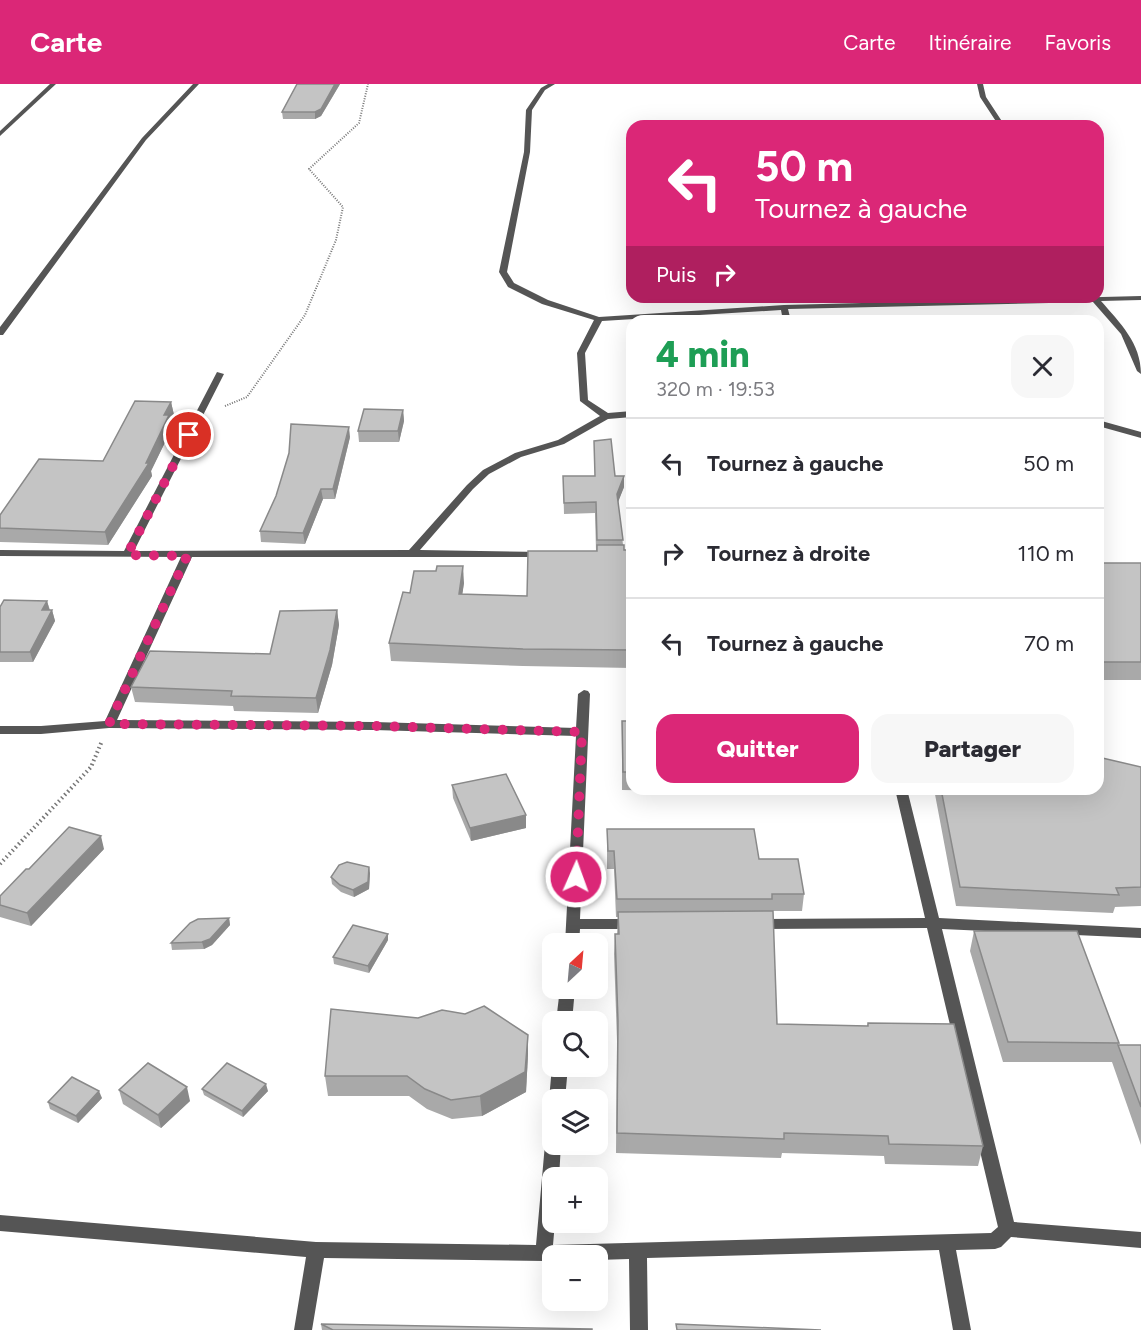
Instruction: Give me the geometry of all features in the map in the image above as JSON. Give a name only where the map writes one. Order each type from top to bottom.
[{"type":"street","points":[[0,134],[53,84]]},
{"type":"street","points":[[0,333],[144,139],[196,84]]},
{"type":"street","points":[[552,84],[543,89],[529,110],[527,152],[503,272],[511,285],[545,302],[599,319],[626,317]]},
{"type":"street","points":[[980,84],[983,97],[998,120]]},
{"type":"street","points":[[1104,298],[1141,298]]},
{"type":"street","points":[[661,315],[784,307],[922,303]]},
{"type":"street","points":[[1098,303],[1125,333],[1141,371]]},
{"type":"street","points":[[784,307],[786,315]]},
{"type":"street","points":[[599,319],[581,353],[584,401],[606,416]]},
{"type":"street","points":[[127,555],[220,374]]},
{"type":"street","points":[[413,552],[486,471],[518,455],[561,442],[606,416],[626,414]]},
{"type":"street","points":[[1104,425],[1141,435]]},
{"type":"street","points":[[0,553],[187,556],[413,552],[551,555]]},
{"type":"street","points":[[109,724],[187,556]]},
{"type":"street","points":[[573,933],[584,694]]},
{"type":"street","points":[[0,730],[41,730],[109,724],[374,726],[582,732]]},
{"type":"street","points":[[902,795],[1007,1229]]},
{"type":"street","points":[[742,924],[933,923],[1141,933]]},
{"type":"street","points":[[574,924],[646,924]]},
{"type":"street","points":[[545,1245],[552,1155]]},
{"type":"street","points":[[0,1223],[316,1250],[542,1253]]},
{"type":"street","points":[[608,1252],[995,1241],[1007,1229],[1141,1240]]},
{"type":"street","points":[[946,1242],[962,1330]]},
{"type":"street","points":[[303,1330],[316,1250]]},
{"type":"street","points":[[638,1251],[639,1330]]},
{"type":"path","points":[[199,415],[248,398],[305,315],[336,240],[343,207],[309,169],[359,123],[368,84]]},
{"type":"path","points":[[0,864],[91,767],[109,724]]},
{"type":"building","points":[[297,84],[335,84],[321,109],[315,112],[282,112]]},
{"type":"building","points":[[135,401],[171,402],[164,415],[169,415],[146,463],[149,463],[105,532],[0,528],[0,515],[39,459],[103,461]]},
{"type":"building","points":[[364,409],[403,410],[398,431],[358,431]]},
{"type":"building","points":[[291,424],[349,427],[333,489],[321,489],[303,533],[260,531],[276,496],[289,453]]},
{"type":"building","points":[[611,439],[615,476],[624,476],[617,494],[623,540],[597,540],[596,502],[564,503],[563,476],[595,476],[594,441]]},
{"type":"building","points":[[597,545],[624,545],[624,550],[626,550],[626,650],[523,649],[389,643],[403,592],[410,593],[414,571],[436,571],[437,566],[463,566],[459,594],[527,596],[528,551],[597,551]]},
{"type":"building","points":[[1104,563],[1141,563],[1141,662],[1104,662]]},
{"type":"building","points":[[4,600],[47,601],[42,610],[52,610],[30,652],[0,652],[0,607]]},
{"type":"building","points":[[337,610],[330,650],[316,698],[231,696],[232,691],[131,687],[150,651],[270,654],[280,611]]},
{"type":"building","points":[[622,721],[626,721],[626,772],[623,772]]},
{"type":"building","points":[[1104,758],[1141,767],[1141,887],[1116,888],[1119,895],[960,887],[942,795],[1104,795]]},
{"type":"building","points":[[506,774],[526,815],[470,828],[452,785]]},
{"type":"building","points":[[69,827],[101,836],[27,913],[0,905],[0,896]]},
{"type":"building","points":[[607,829],[754,829],[759,859],[798,859],[804,894],[772,894],[772,899],[617,899],[614,851],[608,851]]},
{"type":"building","points":[[347,862],[369,867],[368,882],[353,890],[340,885],[331,877],[339,865]]},
{"type":"building","points":[[773,911],[777,1024],[868,1026],[868,1023],[954,1024],[983,1146],[889,1144],[888,1136],[784,1133],[784,1139],[617,1133],[618,1021],[615,934],[619,934],[618,912]]},
{"type":"building","points":[[229,918],[210,939],[202,942],[171,943],[190,923],[198,919]]},
{"type":"building","points":[[353,925],[388,934],[368,966],[333,957]]},
{"type":"building","points":[[974,931],[1077,931],[1119,1043],[1008,1042]]},
{"type":"building","points":[[484,1006],[528,1035],[525,1072],[480,1096],[451,1100],[425,1089],[407,1076],[325,1076],[331,1009],[418,1018],[442,1010],[465,1014]]},
{"type":"building","points":[[1118,1045],[1141,1045],[1141,1107]]},
{"type":"building","points":[[148,1063],[187,1087],[158,1115],[119,1090]]},
{"type":"building","points":[[227,1063],[266,1084],[242,1111],[202,1089]]},
{"type":"building","points":[[72,1077],[99,1091],[76,1116],[48,1102]]},
{"type":"building","points":[[321,1324],[592,1329],[592,1330],[333,1330]]},
{"type":"building","points":[[676,1324],[821,1330],[677,1330]]},
{"type":"route","points":[[189,435],[127,555],[187,556],[109,724],[374,726],[582,732],[576,877]]}]
